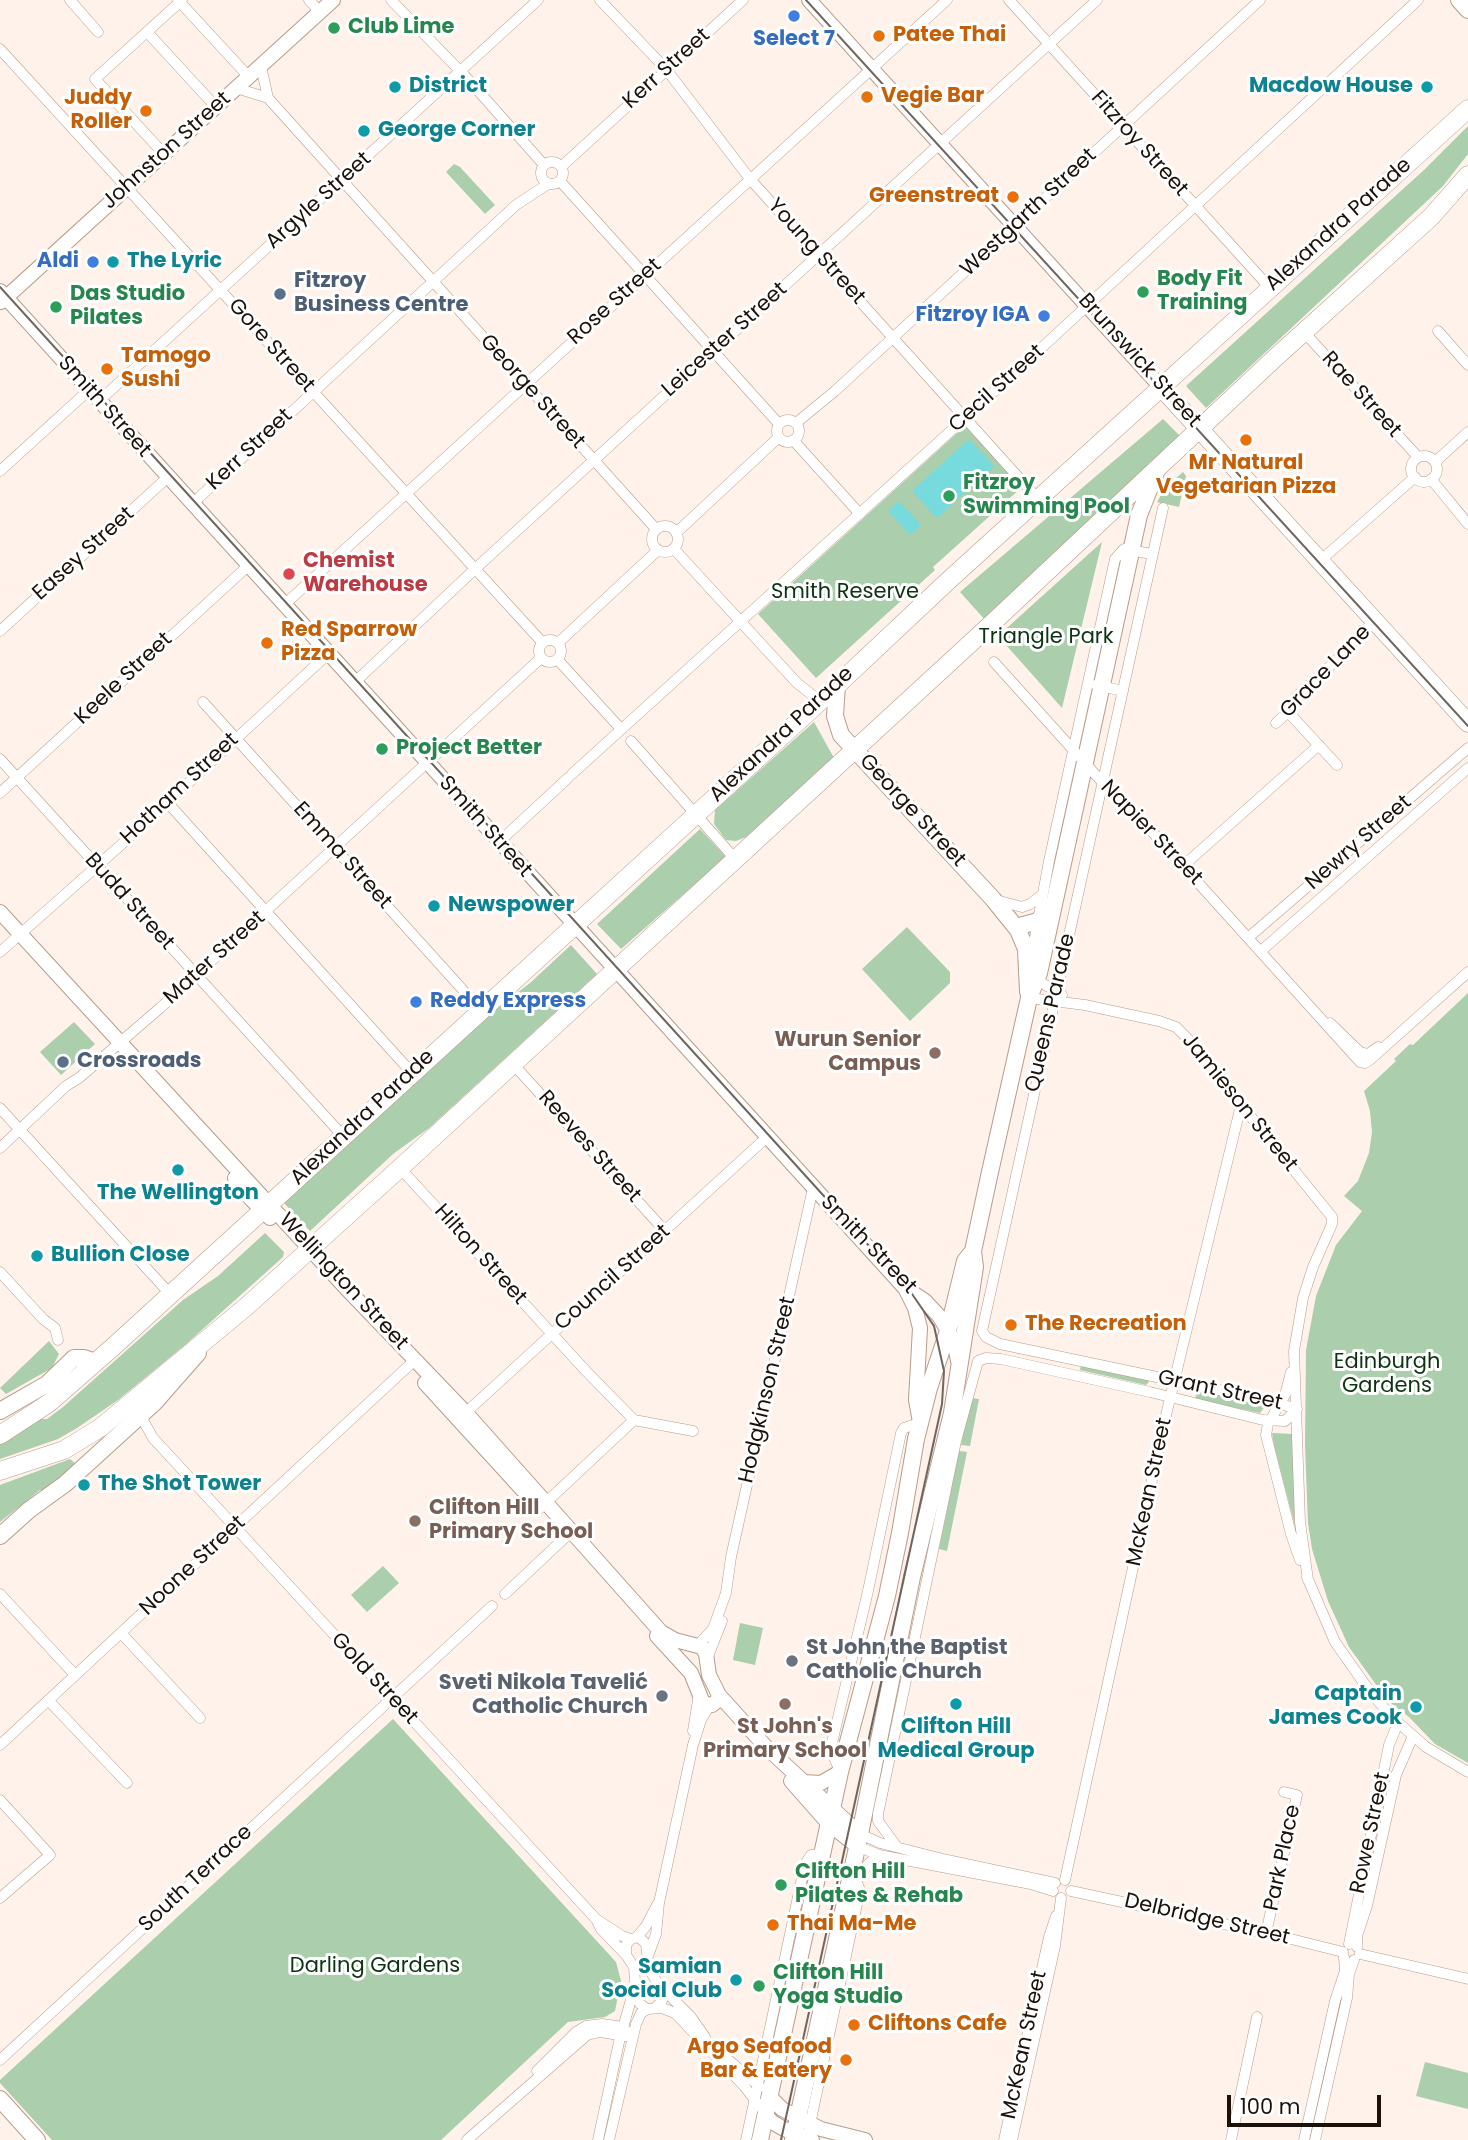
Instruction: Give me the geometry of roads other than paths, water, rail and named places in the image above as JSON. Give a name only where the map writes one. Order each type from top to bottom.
[{"type":"highway","name":"Alexandra Parade","points":[[0,1435],[50,1403],[171,1295],[1038,499],[1468,109]]},
{"type":"highway","points":[[0,1471],[47,1457],[141,1405],[215,1332],[400,1168],[736,860],[1199,428],[1431,217],[1468,175]]},
{"type":"highway","name":"Brunswick Street","points":[[1161,387],[1468,723]]},
{"type":"main road","points":[[1459,0],[1468,10]]},
{"type":"main road","name":"Queens Parade","points":[[803,2134],[912,1577],[951,1413],[975,1267],[973,1251],[1029,998],[1049,893],[1095,685],[1139,515],[1158,468]]},
{"type":"main road","name":"George Street","points":[[837,685],[836,725],[841,735],[1016,927]]},
{"type":"main road","points":[[1016,927],[1038,921],[1048,910],[1049,893]]},
{"type":"main road","name":"Queens Parade","points":[[1016,927],[1025,945],[1032,978]]},
{"type":"main road","name":"Queens Parade","points":[[760,2140],[766,2115],[762,2098],[840,1772],[887,1597],[920,1422],[948,1331],[965,1261],[973,1251]]},
{"type":"main road","points":[[0,1410],[47,1384],[65,1350],[96,1362]]},
{"type":"main road","points":[[0,1536],[65,1483],[125,1428],[141,1405]]},
{"type":"main road","points":[[0,2099],[37,2140]]},
{"type":"street","points":[[70,0],[98,32]]},
{"type":"street","points":[[309,0],[320,12]]},
{"type":"street","name":"Johnston Street","points":[[2,297],[333,0]]},
{"type":"street","points":[[391,0],[461,72],[542,168],[542,179],[548,184],[554,184],[563,176],[561,167],[555,162],[542,168]]},
{"type":"street","name":"Argyle Street","points":[[0,471],[221,291],[538,0]]},
{"type":"street","name":"Young Street","points":[[600,0],[666,69],[750,179],[1038,499]]},
{"type":"street","name":"Kerr Street","points":[[561,167],[743,0]]},
{"type":"street","name":"Brunswick Street","points":[[809,0],[1161,387]]},
{"type":"street","name":"Rose Street","points":[[284,605],[947,0]]},
{"type":"street","name":"Fitzroy Street","points":[[1009,0],[1270,288]]},
{"type":"street","name":"Leicester Street","points":[[354,683],[713,350],[1097,0]]},
{"type":"street","name":"Westgarth Street","points":[[796,423],[1260,0]]},
{"type":"street","name":"Cecil Street","points":[[499,842],[965,418],[1418,0]]},
{"type":"street","points":[[164,154],[95,79],[180,1],[249,76]]},
{"type":"street","points":[[147,32],[216,107]]},
{"type":"street","name":"Gore Street","points":[[0,49],[542,642]]},
{"type":"street","name":"George Street","points":[[261,66],[268,98],[656,529]]},
{"type":"street","points":[[236,88],[268,98]]},
{"type":"street","name":"Kerr Street","points":[[524,198],[542,168]]},
{"type":"street","points":[[560,181],[779,424]]},
{"type":"street","name":"Kerr Street","points":[[192,504],[524,198],[548,184]]},
{"type":"street","name":"Smith Street","points":[[2,297],[904,1287],[925,1301],[941,1318],[955,1346],[959,1366]]},
{"type":"street","points":[[1438,331],[1468,365]]},
{"type":"street","name":"Rae Street","points":[[1304,332],[1418,457]]},
{"type":"street","points":[[789,419],[796,423],[799,432],[793,440],[784,441],[777,431],[779,424],[789,419]]},
{"type":"street","points":[[1435,463],[1468,432]]},
{"type":"street","points":[[676,533],[779,437]]},
{"type":"street","points":[[793,440],[860,514]]},
{"type":"street","points":[[1418,457],[1429,457],[1435,463],[1436,472],[1431,480],[1422,481],[1415,477],[1411,468],[1418,457]]},
{"type":"street","name":"Easey Street","points":[[0,632],[168,477]]},
{"type":"street","points":[[1320,561],[1415,477]]},
{"type":"street","points":[[1431,480],[1468,524]]},
{"type":"street","name":"Queens Parade","points":[[984,1335],[981,1330],[986,1304],[1163,508]]},
{"type":"street","points":[[667,526],[676,533],[678,540],[674,549],[666,553],[657,551],[651,540],[656,529],[667,526]]},
{"type":"street","points":[[674,549],[797,683],[820,701]]},
{"type":"street","points":[[1131,549],[1152,554]]},
{"type":"street","points":[[558,643],[657,551]]},
{"type":"street","name":"Keele Street","points":[[0,793],[248,566]]},
{"type":"street","name":"Grace Lane","points":[[1276,723],[1288,712],[1297,696],[1375,621]]},
{"type":"street","points":[[548,639],[558,643],[561,653],[557,659],[551,662],[541,658],[538,649],[542,642],[548,639]]},
{"type":"street","name":"Hotham Street","points":[[0,952],[97,867],[328,653]]},
{"type":"street","points":[[427,762],[541,658]]},
{"type":"street","points":[[557,659],[621,729]]},
{"type":"street","name":"Napier Street","points":[[994,662],[1103,783],[1146,825],[1249,937],[1350,1053],[1371,1059],[1468,972]]},
{"type":"street","points":[[1095,685],[1123,691]]},
{"type":"street","name":"Emma Street","points":[[202,702],[481,1010]]},
{"type":"street","points":[[1288,712],[1337,765]]},
{"type":"street","points":[[631,741],[736,860]]},
{"type":"street","points":[[1183,866],[1319,745]]},
{"type":"street","name":"Newry Street","points":[[1249,937],[1468,748]]},
{"type":"street","name":"Budd Street","points":[[0,759],[344,1136]]},
{"type":"street","name":"Mater Street","points":[[0,1148],[196,975],[427,762]]},
{"type":"street","name":"Newry Street","points":[[1261,951],[1468,768]]},
{"type":"street","points":[[167,802],[412,1073]]},
{"type":"street","points":[[993,899],[1020,907],[1049,893]]},
{"type":"street","name":"Wellington Street","points":[[0,912],[17,936],[569,1534],[683,1665],[695,1681],[703,1703],[714,1702]]},
{"type":"street","name":"Queens Parade","points":[[1032,978],[1038,921]]},
{"type":"street","name":"Wellington Street","points":[[0,922],[17,936]]},
{"type":"street","name":"Jamieson Street","points":[[1032,978],[1056,996],[1174,1026],[1187,1038],[1331,1215],[1333,1221],[1303,1297],[1294,1361]]},
{"type":"street","name":"Jamieson Street","points":[[1029,998],[1056,996]]},
{"type":"street","name":"Reeves Street","points":[[513,1063],[665,1231]]},
{"type":"street","name":"McKean Street","points":[[1012,2140],[1055,1947],[1058,1888],[1174,1382],[1241,1105]]},
{"type":"street","points":[[0,1108],[171,1295]]},
{"type":"street","name":"Council Street","points":[[462,1416],[767,1137]]},
{"type":"street","name":"Hilton Street","points":[[400,1168],[634,1420]]},
{"type":"street","name":"Hodgkinson Street","points":[[695,1644],[713,1629],[730,1579],[731,1557],[813,1188]]},
{"type":"street","points":[[0,1271],[43,1318],[49,1331],[65,1350]]},
{"type":"street","points":[[904,1287],[920,1325],[916,1400],[920,1422]]},
{"type":"street","name":"Grant Street","points":[[984,1335],[998,1343],[1280,1403],[1297,1409],[1286,1420],[1270,1420],[1073,1374],[994,1359]]},
{"type":"street","points":[[897,1847],[878,1821],[878,1814],[956,1441],[975,1368],[980,1360],[994,1359],[998,1343]]},
{"type":"street","points":[[1073,1374],[1077,1359]]},
{"type":"street","points":[[1294,1361],[1285,1395],[1270,1420],[1266,1435],[1291,1534],[1321,1614],[1343,1656],[1398,1723],[1439,1756],[1468,1772]]},
{"type":"street","points":[[1294,1361],[1301,1530],[1308,1580]]},
{"type":"street","name":"Noone Street","points":[[0,1745],[413,1362]]},
{"type":"street","name":"Gold Street","points":[[141,1405],[144,1422],[153,1438],[596,1919],[626,1955]]},
{"type":"street","points":[[543,1505],[634,1420],[693,1431]]},
{"type":"street","name":"Gold Street","points":[[125,1428],[153,1438]]},
{"type":"street","points":[[505,1594],[569,1534]]},
{"type":"street","name":"Wellington Street","points":[[569,1534],[661,1632],[672,1639],[695,1644]]},
{"type":"street","name":"Hodgkinson Street","points":[[707,1661],[722,1623],[726,1593]]},
{"type":"street","points":[[0,1594],[75,1675]]},
{"type":"street","name":"South Terrace","points":[[1,2057],[492,1606]]},
{"type":"street","points":[[121,1633],[200,1718]]},
{"type":"street","points":[[683,1665],[681,1653],[695,1644],[705,1652],[714,1702],[830,1816],[879,1855],[1058,1888]]},
{"type":"street","points":[[693,1745],[699,1694]]},
{"type":"street","points":[[48,1700],[127,1783]]},
{"type":"street","points":[[714,1702],[803,1782],[830,1816]]},
{"type":"street","points":[[648,1956],[656,1934],[659,1903],[693,1745],[700,1722],[714,1702]]},
{"type":"street","name":"Rowe Street","points":[[1315,2140],[1346,2003],[1351,1952],[1389,1745],[1398,1723]]},
{"type":"street","name":"Rowe Street","points":[[1304,2140],[1335,2001],[1367,1906],[1396,1775],[1413,1735]]},
{"type":"street","points":[[803,1782],[821,1783],[840,1772]]},
{"type":"street","name":"Park Place","points":[[1266,1933],[1297,1795],[1284,1792]]},
{"type":"street","points":[[0,1800],[50,1855],[0,1898]]},
{"type":"street","points":[[859,1840],[897,1847],[1058,1888]]},
{"type":"street","name":"Queens Parade","points":[[758,2085],[805,1864],[811,1855],[821,1854]]},
{"type":"street","points":[[855,1875],[879,1855]]},
{"type":"street","name":"Delbridge Street","points":[[1058,1888],[1069,1883],[1071,1891],[1468,1979]]},
{"type":"street","points":[[659,1903],[646,1926],[626,1945],[626,1955],[635,1970],[639,2002],[651,2009],[665,2009],[675,2013],[762,2098],[782,2109],[803,2134]]},
{"type":"street","name":"McKean Street","points":[[1004,2140],[1049,1937],[1058,1909]]},
{"type":"street","name":"Gold Street","points":[[596,1919],[622,1936],[634,1938]]},
{"type":"street","points":[[634,1938],[645,1942],[650,1971],[661,1987],[690,2015],[719,2052],[758,2085],[762,2098]]},
{"type":"street","points":[[598,2140],[622,2031],[636,1985]]},
{"type":"street","points":[[609,2140],[638,2018],[663,1999],[661,1987]]},
{"type":"street","points":[[1231,2140],[1256,2017]]},
{"type":"street","points":[[467,2140],[587,2035],[622,2031],[632,2037]]},
{"type":"street","name":"Queens Parade","points":[[746,2140],[762,2098]]},
{"type":"street","points":[[766,2115],[775,2124],[803,2134],[826,2131],[865,2140]]},
{"type":"water","points":[[969,439],[994,466],[937,518],[912,491]]},
{"type":"water","points":[[899,501],[921,525],[910,535],[888,511]]},
{"type":"tram line","points":[[806,0],[1468,726]]},
{"type":"tram line","points":[[0,287],[910,1291],[934,1326],[944,1371],[942,1404],[781,2140]]},
{"type":"place","name":"Select 7","points":[[794,16]]},
{"type":"place","name":"Club Lime","points":[[334,28]]},
{"type":"place","name":"Patee Thai","points":[[879,36]]},
{"type":"place","name":"District","points":[[395,87]]},
{"type":"place","name":"Macdow House","points":[[1427,87]]},
{"type":"place","name":"Vegie Bar","points":[[867,97]]},
{"type":"place","name":"Juddy Roller","points":[[146,111]]},
{"type":"place","name":"George Corner","points":[[364,131]]},
{"type":"place","name":"Greenstreat","points":[[1013,197]]},
{"type":"place","name":"Aldi","points":[[93,262]]},
{"type":"place","name":"The Lyric","points":[[113,262]]},
{"type":"place","name":"Body Fit Training","points":[[1143,292]]},
{"type":"place","name":"Fitzroy Business Centre","points":[[280,294]]},
{"type":"place","name":"Das Studio Pilates","points":[[56,307]]},
{"type":"place","name":"Fitzroy IGA","points":[[1044,316]]},
{"type":"place","name":"Tamogo Sushi","points":[[107,369]]},
{"type":"place","name":"Mr Natural Vegetarian Pizza","points":[[1246,440]]},
{"type":"place","name":"Fitzroy Swimming Pool","points":[[949,496]]},
{"type":"place","name":"Chemist Warehouse","points":[[289,574]]},
{"type":"place","name":"Red Sparrow Pizza","points":[[267,643]]},
{"type":"place","name":"Project Better","points":[[382,749]]},
{"type":"place","name":"Newspower","points":[[434,906]]},
{"type":"place","name":"Reddy Express","points":[[416,1002]]},
{"type":"place","name":"Wurun Senior Campus","points":[[935,1053]]},
{"type":"place","name":"Crossroads","points":[[63,1062]]},
{"type":"place","name":"The Wellington","points":[[178,1170]]},
{"type":"place","name":"Bullion Close","points":[[37,1256]]},
{"type":"place","name":"The Recreation","points":[[1011,1325]]},
{"type":"place","name":"The Shot Tower","points":[[84,1485]]},
{"type":"place","name":"Clifton Hill Primary School","points":[[415,1521]]},
{"type":"place","name":"St John the Baptist Catholic Church","points":[[792,1661]]},
{"type":"place","name":"Sveti Nikola Tavelić Catholic Church","points":[[662,1696]]},
{"type":"place","name":"St John's Primary School","points":[[785,1704]]},
{"type":"place","name":"Clifton Hill Medical Group","points":[[956,1704]]},
{"type":"place","name":"Captain James Cook","points":[[1416,1707]]},
{"type":"place","name":"Clifton Hill Pilates & Rehab","points":[[781,1885]]},
{"type":"place","name":"Thai Ma-Me","points":[[773,1925]]},
{"type":"place","name":"Samian Social Club","points":[[736,1980]]},
{"type":"place","name":"Clifton Hill Yoga Studio","points":[[759,1986]]},
{"type":"place","name":"Cliftons Cafe","points":[[854,2025]]},
{"type":"place","name":"Argo Seafood Bar & Eatery","points":[[846,2060]]},
{"type":"park label","name":"Smith Reserve","points":[[845,593]]},
{"type":"park label","name":"Triangle Park","points":[[1046,638]]},
{"type":"park label","name":"Edinburgh Gardens","points":[[1387,1375]]},
{"type":"park label","name":"Darling Gardens","points":[[375,1967]]}]
